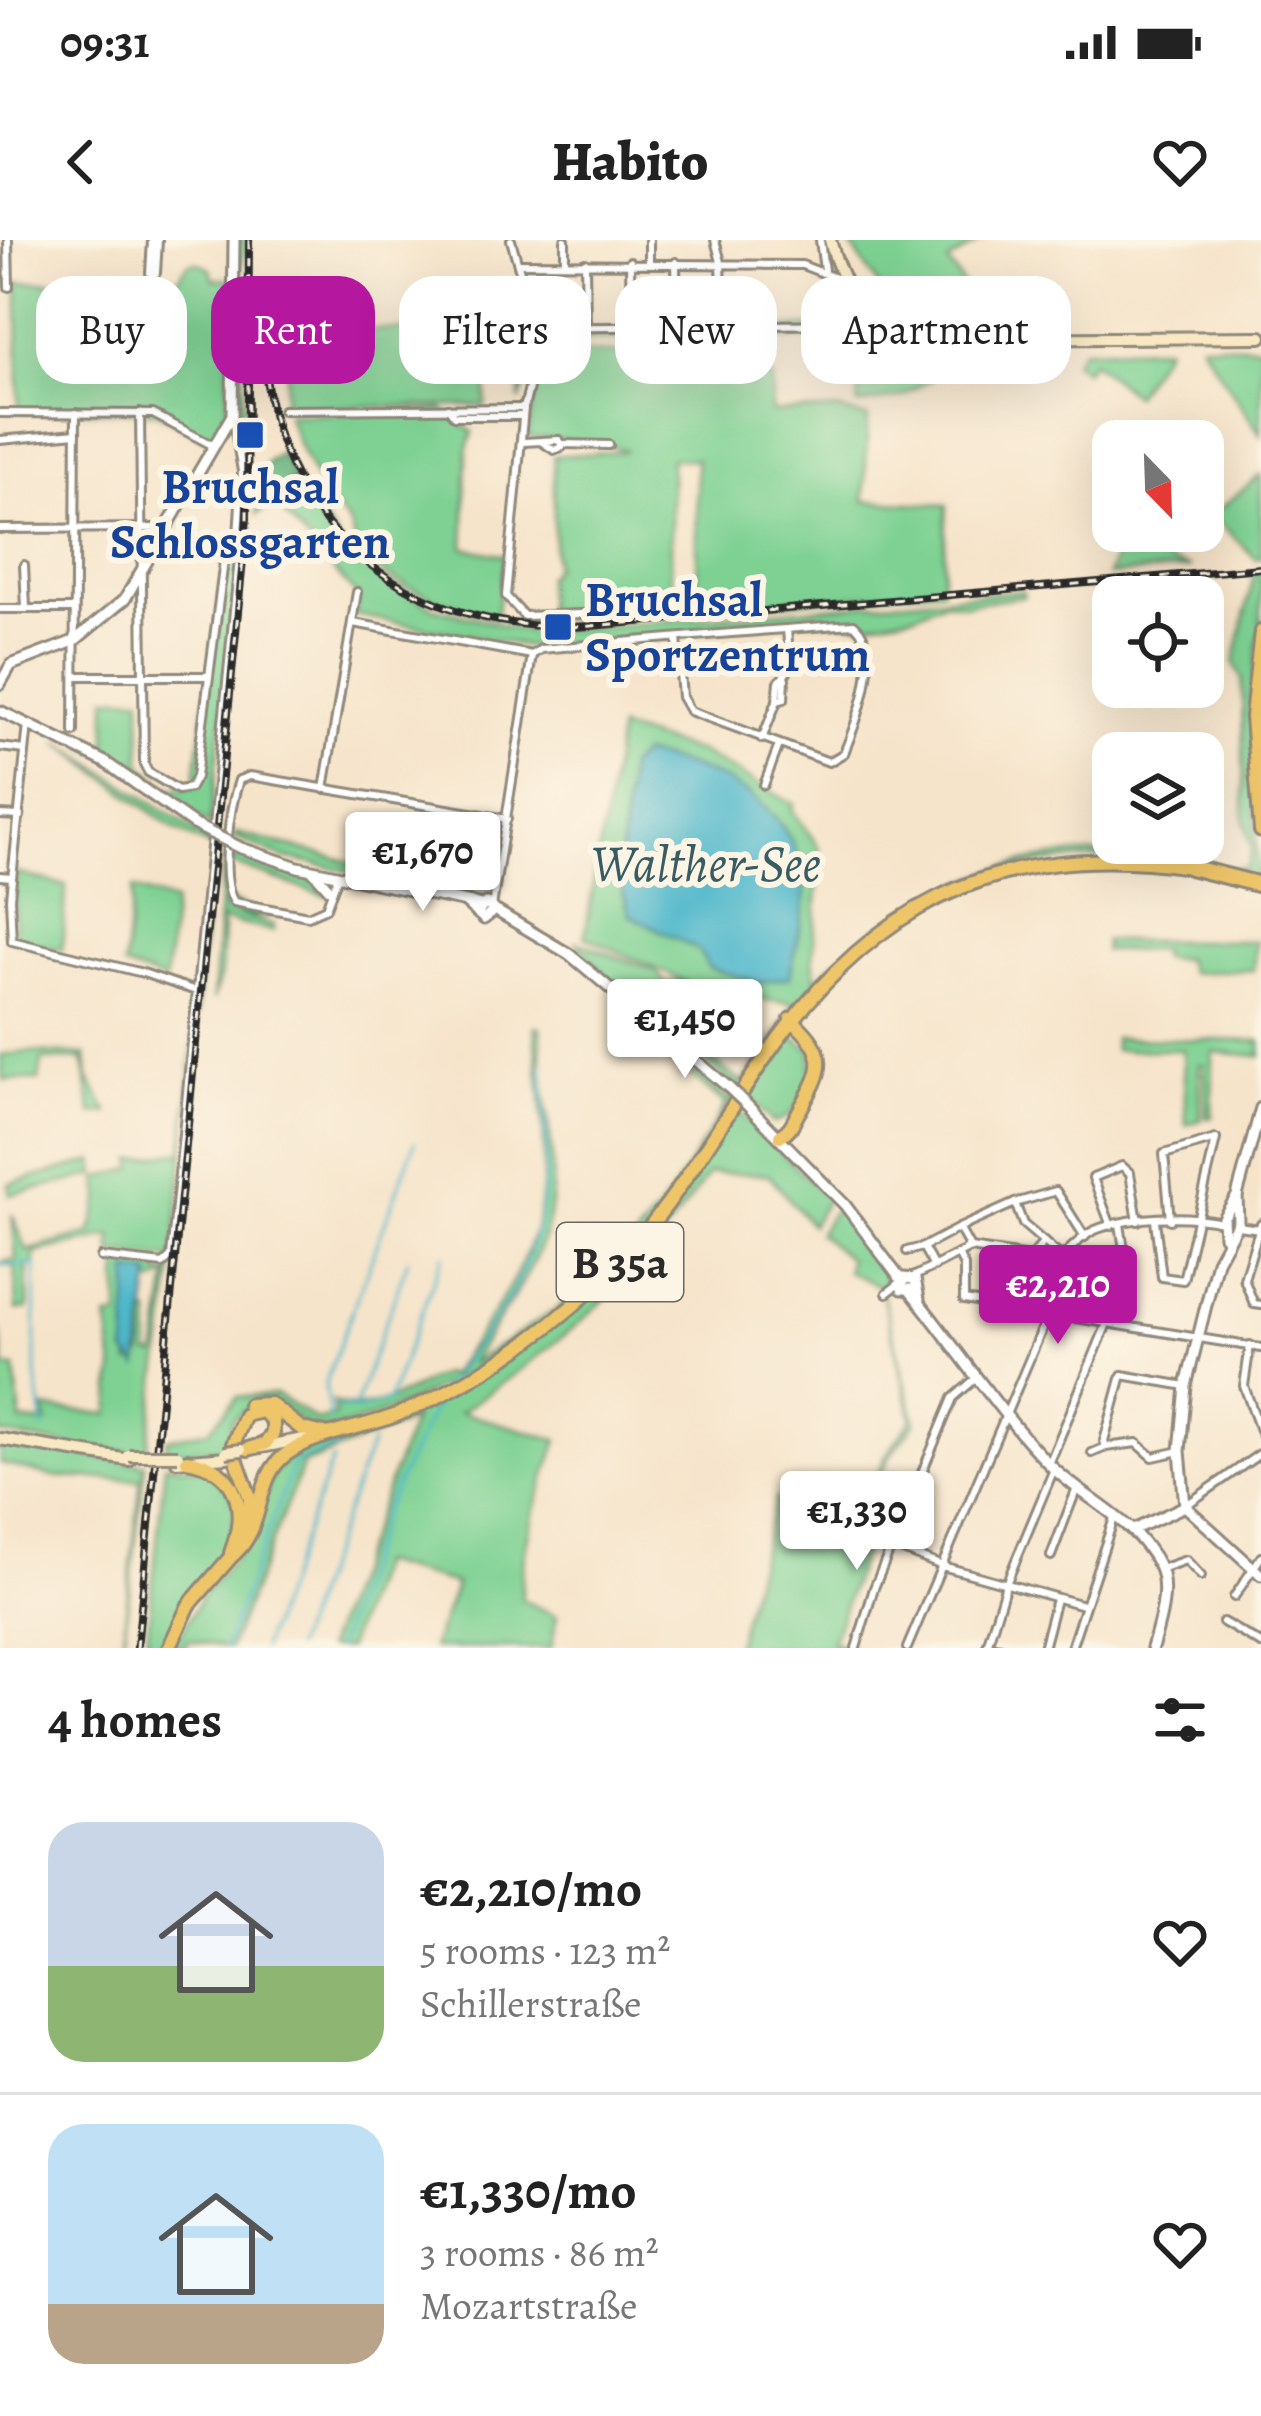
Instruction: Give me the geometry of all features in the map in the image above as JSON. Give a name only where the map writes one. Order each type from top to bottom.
[{"type":"highway","name":"B 35a","points":[[1190,867],[1261,883]]},
{"type":"main road","points":[[830,240],[837,276]]},
{"type":"main road","points":[[1071,338],[1261,337]]},
{"type":"main road","points":[[1261,632],[1253,692],[1261,831]]},
{"type":"main road","name":"B 35a","points":[[236,1452],[352,1429],[443,1392],[552,1323],[615,1267],[678,1191],[790,1022],[833,970],[878,932],[968,883],[1019,868],[1082,859],[1190,867]]},
{"type":"main road","points":[[790,1022],[818,1052]]},
{"type":"main road","points":[[790,1022],[818,1052],[817,1080],[782,1132],[794,1150]]},
{"type":"main road","points":[[775,1043],[799,1035]]},
{"type":"main road","points":[[232,1557],[251,1506],[230,1431],[239,1413],[266,1402],[302,1429],[331,1434]]},
{"type":"main road","name":"B 35a","points":[[0,1439],[83,1454],[181,1459],[303,1444],[331,1434]]},
{"type":"main road","points":[[170,1648],[189,1605],[256,1526],[269,1473],[303,1444]]},
{"type":"main road","points":[[181,1459],[220,1471],[237,1496],[240,1521],[232,1557]]},
{"type":"street","points":[[8,240],[10,287]]},
{"type":"street","points":[[149,276],[156,273],[155,240]]},
{"type":"street","points":[[101,1257],[170,1261],[238,556],[238,433],[232,415],[234,240]]},
{"type":"street","points":[[511,240],[522,276]]},
{"type":"street","points":[[565,262],[566,240]]},
{"type":"street","points":[[649,240],[649,261]]},
{"type":"street","points":[[715,240],[722,276]]},
{"type":"street","points":[[820,240],[824,269]]},
{"type":"street","points":[[630,261],[630,276]]},
{"type":"street","points":[[585,262],[585,276]]},
{"type":"street","points":[[676,262],[676,276]]},
{"type":"street","points":[[518,263],[722,262],[824,269],[837,276]]},
{"type":"street","points":[[531,384],[503,584],[506,596],[524,616],[608,613]]},
{"type":"street","points":[[283,410],[524,412]]},
{"type":"street","points":[[0,413],[157,415],[214,446]]},
{"type":"street","points":[[74,732],[76,413]]},
{"type":"street","points":[[140,413],[144,764],[175,790],[190,788],[196,777],[224,553]]},
{"type":"street","points":[[0,684],[11,664],[87,633],[141,577],[232,415]]},
{"type":"street","points":[[221,432],[238,433]]},
{"type":"street","points":[[0,440],[76,433]]},
{"type":"street","points":[[524,442],[542,442],[558,450],[562,444],[609,445]]},
{"type":"street","points":[[0,530],[167,528]]},
{"type":"street","points":[[154,553],[238,556]]},
{"type":"street","points":[[25,565],[26,608]]},
{"type":"street","points":[[324,789],[357,592]]},
{"type":"street","points":[[0,608],[74,609]]},
{"type":"street","points":[[352,623],[532,655],[541,650],[787,628],[854,624],[860,628],[867,693],[844,753],[829,762],[697,715],[685,705],[677,638]]},
{"type":"street","points":[[74,624],[87,633]]},
{"type":"street","points":[[762,739],[779,682],[785,679],[787,628]]},
{"type":"street","points":[[487,909],[496,891],[532,655]]},
{"type":"street","points":[[75,676],[206,676]]},
{"type":"street","points":[[2,710],[80,748],[193,824],[241,848],[313,871],[461,900],[508,918],[569,954],[782,1132]]},
{"type":"street","points":[[28,724],[12,877],[12,941],[143,973],[196,992]]},
{"type":"street","points":[[764,785],[779,745]]},
{"type":"street","points":[[0,747],[25,750]]},
{"type":"street","points":[[335,875],[326,908],[312,916],[245,907],[232,898],[236,787],[250,776],[507,819]]},
{"type":"street","points":[[0,815],[20,816]]},
{"type":"street","points":[[313,871],[329,894]]},
{"type":"street","points":[[0,876],[12,877]]},
{"type":"street","points":[[1256,1572],[1185,1506],[1180,1451],[1197,1335],[1261,1108]]},
{"type":"street","points":[[1155,1220],[1162,1276],[1183,1280],[1214,1138],[1164,1154],[1170,1220]]},
{"type":"street","points":[[794,1150],[908,1284],[1006,1418],[1077,1489],[1133,1530],[1160,1569],[1162,1599],[1152,1648]]},
{"type":"street","points":[[1070,1250],[1090,1273],[1128,1275],[1116,1225],[1093,1178],[1122,1166],[1130,1173],[1138,1220]]},
{"type":"street","points":[[907,1251],[1015,1203],[1056,1191],[1085,1237]]},
{"type":"street","points":[[1015,1203],[1023,1224],[1060,1259]]},
{"type":"street","points":[[907,1648],[1049,1313],[1060,1259],[1085,1237],[1138,1220],[1208,1219],[1258,1227],[1244,1279],[1254,1304],[1261,1304]]},
{"type":"street","points":[[959,1228],[970,1248]]},
{"type":"street","points":[[1031,1257],[1044,1242]]},
{"type":"street","points":[[923,1247],[931,1269]]},
{"type":"street","points":[[908,1284],[970,1248],[1060,1259]]},
{"type":"street","points":[[958,1254],[964,1266],[964,1300],[1261,1348]]},
{"type":"street","points":[[1001,1648],[987,1646],[1006,1584],[1108,1322]]},
{"type":"street","points":[[1250,1345],[1244,1386],[1261,1433]]},
{"type":"street","points":[[1106,1447],[1122,1375],[1186,1386]]},
{"type":"street","points":[[856,1648],[892,1544],[953,1398],[974,1380]]},
{"type":"street","points":[[1092,1453],[1137,1443],[1153,1457],[1180,1451]]},
{"type":"street","points":[[1133,1530],[1185,1506],[1261,1453]]},
{"type":"street","points":[[1051,1556],[1077,1489]]},
{"type":"street","points":[[1071,1648],[1115,1514]]},
{"type":"street","points":[[871,1537],[942,1566],[1083,1605]]},
{"type":"street","points":[[1234,1597],[1256,1572],[1261,1556]]},
{"type":"street","points":[[1160,1569],[1186,1560],[1201,1576]]},
{"type":"street","points":[[1043,1648],[1056,1599]]},
{"type":"street","points":[[1223,1622],[1261,1644]]},
{"type":"green space","points":[[237,240],[247,240],[240,276]]},
{"type":"green space","points":[[835,240],[982,240],[948,262],[957,276],[872,276],[849,242],[837,248]]},
{"type":"green space","points":[[196,262],[211,269],[212,276],[211,384],[229,384],[228,412],[214,436],[203,437],[155,412],[19,410],[18,282],[36,282],[36,384],[187,384],[187,276],[180,276],[188,264]]},
{"type":"green space","points":[[777,327],[801,327],[801,338],[777,339]]},
{"type":"green space","points":[[399,329],[399,384],[486,384],[486,406],[284,407],[286,384],[375,384],[375,330]]},
{"type":"green space","points":[[591,329],[615,329],[615,340],[591,340]]},
{"type":"green space","points":[[1202,346],[1261,346],[1261,435]]},
{"type":"green space","points":[[1166,347],[1134,395],[1092,361],[1084,370],[1073,362],[1082,349]]},
{"type":"green space","points":[[591,352],[615,353],[615,384],[773,384],[771,413],[838,410],[868,418],[864,501],[947,505],[942,588],[698,611],[696,459],[671,459],[671,613],[552,620],[546,613],[546,577],[554,567],[554,456],[627,451],[606,443],[527,437],[537,384],[591,384]]},
{"type":"green space","points":[[237,384],[243,384],[245,435],[240,436]]},
{"type":"green space","points":[[860,384],[923,384],[902,397],[858,405]]},
{"type":"green space","points":[[443,410],[473,432],[467,451],[464,548],[505,556],[496,618],[419,592],[366,559],[348,523],[311,471],[287,415]]},
{"type":"green space","points":[[282,453],[296,482],[288,480],[285,498],[257,514],[262,469]]},
{"type":"green space","points":[[1261,475],[1261,558],[1255,558],[1224,527],[1224,505]]},
{"type":"green space","points":[[288,480],[296,482],[343,546],[376,575],[435,608],[533,633],[954,596],[1022,591],[1024,596],[965,604],[944,601],[915,614],[862,624],[804,620],[536,648],[355,615],[358,597],[281,511],[269,509],[285,498]]},
{"type":"green space","points":[[1117,552],[1158,552],[1169,562],[1191,568],[1108,575]]},
{"type":"green space","points":[[226,555],[241,556],[210,825],[111,758],[82,744],[107,747],[107,697],[141,697],[141,765],[171,789],[194,787]]},
{"type":"green space","points":[[1261,570],[1261,625],[1250,696],[1258,877],[1203,866],[1247,867],[1252,849],[1244,819],[1242,678],[1234,663],[1255,571]]},
{"type":"green space","points":[[619,729],[699,752],[794,804],[792,810],[819,847],[816,979],[863,940],[826,972],[787,1019],[663,1208],[609,1270],[547,1323],[478,1367],[363,1421],[313,1430],[280,1406],[260,1400],[232,1419],[228,1448],[166,1452],[167,1439],[209,1430],[237,1397],[277,1395],[317,1421],[335,1416],[333,1402],[375,1405],[442,1374],[449,1376],[514,1278],[539,1213],[544,1143],[535,1026],[541,1028],[551,1145],[549,1216],[527,1275],[470,1364],[556,1310],[626,1242],[630,1245],[664,1205],[726,1105],[673,1060],[675,1054],[662,1040],[665,1037],[696,1064],[693,1069],[729,1100],[737,1088],[617,988],[575,941],[656,971],[665,983],[684,981],[585,936]],"holes":[[[642,754],[719,778],[764,806],[781,825],[795,848],[804,887],[789,977],[760,983],[709,968],[699,950],[630,915],[619,879],[628,767]],[[683,983],[730,997],[796,1003],[742,1083],[670,1027]]]},
{"type":"green space","points":[[57,741],[209,839],[209,846],[173,828]]},
{"type":"green space","points":[[236,833],[458,889],[483,893],[492,887],[488,896],[477,897],[285,858],[234,838]]},
{"type":"green space","points":[[224,846],[224,892],[230,901],[270,916],[248,915],[225,903],[225,910],[274,925],[273,931],[223,920],[221,973],[213,1000]]},
{"type":"green space","points":[[234,851],[318,881],[325,896],[232,864]]},
{"type":"green space","points":[[1092,854],[1092,859],[1028,866],[974,880],[921,902],[999,869]]},
{"type":"green space","points":[[16,873],[66,886],[62,950],[14,939]]},
{"type":"green space","points":[[133,889],[174,902],[165,981],[124,967]]},
{"type":"green space","points":[[205,925],[172,1277],[147,1451],[97,1451],[0,1434],[0,1331],[5,1367],[15,1368],[21,1421],[47,1423],[44,1409],[110,1414],[114,1369],[108,1318],[119,1317],[118,1263],[122,1260],[159,1264],[158,1272],[167,1274],[150,1283],[151,1274],[129,1315],[130,1363],[143,1354],[145,1313],[150,1313],[149,1354],[156,1355],[171,1259],[112,1254],[112,1236],[34,1253],[35,1264],[27,1266],[28,1309],[17,1310],[15,1267],[0,1263],[16,1259],[12,1214],[27,1251],[91,1233],[101,1195],[98,1178],[135,1168],[133,1160],[183,1151]]},
{"type":"green space","points":[[1105,941],[1256,941],[1253,970],[1189,973],[1185,959],[1161,958],[1160,950],[1104,951]]},
{"type":"green space","points":[[795,1038],[811,1049],[809,1082],[792,1112],[774,1123],[746,1095],[785,1041]]},
{"type":"green space","points":[[1114,1038],[1261,1041],[1261,1056],[1213,1052],[1212,1117],[1206,1118],[1204,1065],[1199,1064],[1201,1120],[1186,1125],[1183,1050],[1114,1050]]},
{"type":"green space","points":[[1,1055],[86,1055],[88,1078],[108,1112],[92,1114],[83,1059],[42,1060],[39,1080],[3,1080]]},
{"type":"green space","points":[[736,1109],[828,1198],[811,1225],[768,1174],[709,1173],[654,1246],[598,1306],[535,1359],[460,1412],[558,1440],[532,1519],[522,1579],[522,1600],[557,1616],[551,1648],[432,1648],[456,1584],[378,1563],[347,1648],[326,1648],[413,1420],[303,1464],[229,1648],[188,1640],[185,1648],[173,1648],[201,1597],[254,1536],[272,1473],[300,1449],[427,1406],[594,1292]]},
{"type":"green space","points":[[94,1161],[96,1175],[10,1195],[9,1184]]},
{"type":"green space","points":[[836,1207],[886,1275],[882,1288],[847,1271],[849,1259],[818,1233]]},
{"type":"green space","points":[[882,1293],[916,1422],[889,1457],[858,1531],[868,1538],[832,1642],[854,1648],[735,1648],[776,1498],[853,1530],[885,1457],[912,1419]]},
{"type":"green space","points":[[0,1442],[145,1464],[122,1648],[141,1480],[54,1477],[0,1463]]},
{"type":"green space","points":[[165,1464],[212,1468],[237,1504],[227,1555],[186,1602],[164,1648],[146,1648]]},
{"type":"water","name":"Walther-See","points":[[642,754],[719,778],[764,806],[781,825],[795,848],[804,887],[790,977],[760,983],[709,968],[698,950],[630,915],[619,879],[628,767]]},
{"type":"water","points":[[129,1271],[151,1274],[138,1367],[126,1352]]},
{"type":"waterway","points":[[445,1388],[514,1289],[536,1234],[546,1151],[541,1064]]},
{"type":"waterway","points":[[330,1418],[325,1384],[415,1142]]},
{"type":"waterway","points":[[335,1407],[360,1410],[388,1401],[443,1255]]},
{"type":"waterway","points":[[354,1409],[408,1260]]},
{"type":"waterway","points":[[0,1265],[35,1265],[36,1375],[44,1429]]},
{"type":"waterway","points":[[336,1648],[385,1508],[437,1401]]},
{"type":"waterway","points":[[224,1648],[294,1463],[339,1447],[338,1438]]},
{"type":"waterway","points":[[294,1648],[372,1442]]},
{"type":"waterway","points":[[262,1648],[332,1460]]},
{"type":"railway","points":[[137,1648],[247,519],[249,240]]},
{"type":"railway","points":[[268,384],[275,423],[297,478],[329,525],[369,564],[416,594],[470,614],[528,625],[591,626],[1261,568]]},
{"type":"place","name":"Bruchsal Schlossgarten","points":[[250,435]]},
{"type":"place","name":"Bruchsal Sportzentrum","points":[[558,627]]}]
